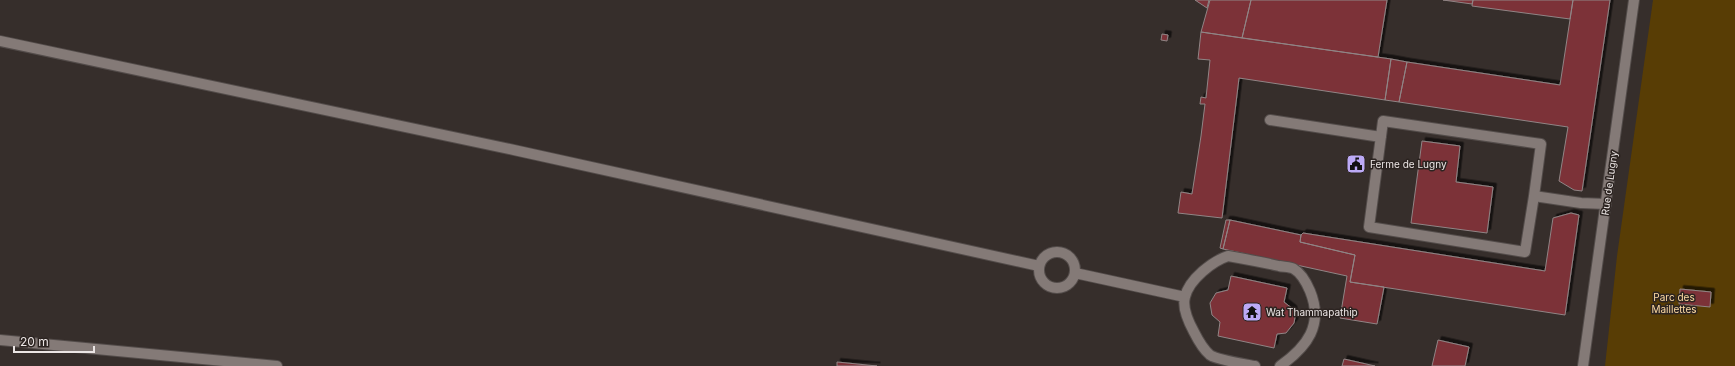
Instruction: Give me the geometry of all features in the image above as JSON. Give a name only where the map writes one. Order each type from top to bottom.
[{"type":"street","name":"Rue de Lugny","points":[[1583,366],[1634,0]]},
{"type":"street","points":[[0,41],[506,149],[1039,266]]},
{"type":"street","points":[[1270,120],[1381,138]]},
{"type":"street","points":[[1383,121],[1541,144],[1534,196],[1525,252],[1369,227],[1383,121]]},
{"type":"street","points":[[1534,196],[1581,203],[1606,204]]},
{"type":"street","points":[[1058,252],[1064,253],[1073,261],[1075,273],[1073,279],[1065,287],[1054,288],[1048,286],[1040,278],[1039,266],[1045,256],[1058,252]]},
{"type":"street","points":[[1255,366],[1212,356],[1207,352],[1199,342],[1190,325],[1186,310],[1185,297],[1192,284],[1207,267],[1218,259],[1228,256],[1294,269],[1306,283],[1316,312],[1312,331],[1305,345],[1295,355],[1280,366]]},
{"type":"street","points":[[1075,273],[1185,297]]},
{"type":"street","points":[[0,340],[227,363],[277,366]]},
{"type":"green space","name":"Parc des Maillettes","points":[[1653,0],[1735,0],[1735,366],[1605,366],[1617,256]]},
{"type":"building","points":[[1195,0],[1209,0],[1207,8]]},
{"type":"building","points":[[1210,0],[1251,0],[1242,38],[1201,32]]},
{"type":"building","points":[[1251,0],[1387,0],[1378,57],[1242,38]]},
{"type":"building","points":[[1443,0],[1473,0],[1472,4]]},
{"type":"building","points":[[1473,0],[1573,0],[1570,19],[1472,6]]},
{"type":"building","points":[[1573,0],[1610,0],[1582,191],[1574,190],[1559,181],[1568,127],[1399,102],[1407,62],[1560,85]]},
{"type":"building","points":[[1201,32],[1391,59],[1385,100],[1239,78],[1222,218],[1178,213],[1181,192],[1192,194],[1205,104],[1200,104],[1201,97],[1206,98],[1210,60],[1198,59]]},
{"type":"building","points":[[1162,34],[1168,35],[1167,41],[1161,40]]},
{"type":"building","points":[[1391,59],[1407,62],[1399,102],[1385,100]]},
{"type":"building","points":[[1422,141],[1460,146],[1456,182],[1493,187],[1487,233],[1411,223]]},
{"type":"building","points":[[1571,213],[1579,215],[1565,315],[1350,282],[1355,255],[1300,242],[1301,235],[1303,233],[1545,271],[1553,218]]},
{"type":"building","points":[[1226,220],[1230,220],[1223,249],[1220,248]]},
{"type":"building","points":[[1230,220],[1301,235],[1300,242],[1355,255],[1350,282],[1384,287],[1377,324],[1340,318],[1347,276],[1223,249]]},
{"type":"building","name":"Wat Thammapathip","points":[[1231,276],[1287,288],[1284,302],[1293,309],[1295,317],[1294,323],[1286,333],[1277,334],[1274,348],[1218,336],[1220,322],[1212,315],[1210,303],[1216,293],[1228,290]]},
{"type":"building","points":[[1680,289],[1711,292],[1710,307],[1679,304]]},
{"type":"building","points":[[1438,340],[1469,347],[1465,366],[1432,366]]},
{"type":"building","points":[[1344,359],[1375,366],[1342,366]]},
{"type":"building","points":[[837,362],[877,366],[837,366]]},
{"type":"place","name":"Ferme de Lugny","points":[[1356,164]]},
{"type":"place","name":"Wat Thammapathip","points":[[1252,312]]}]
